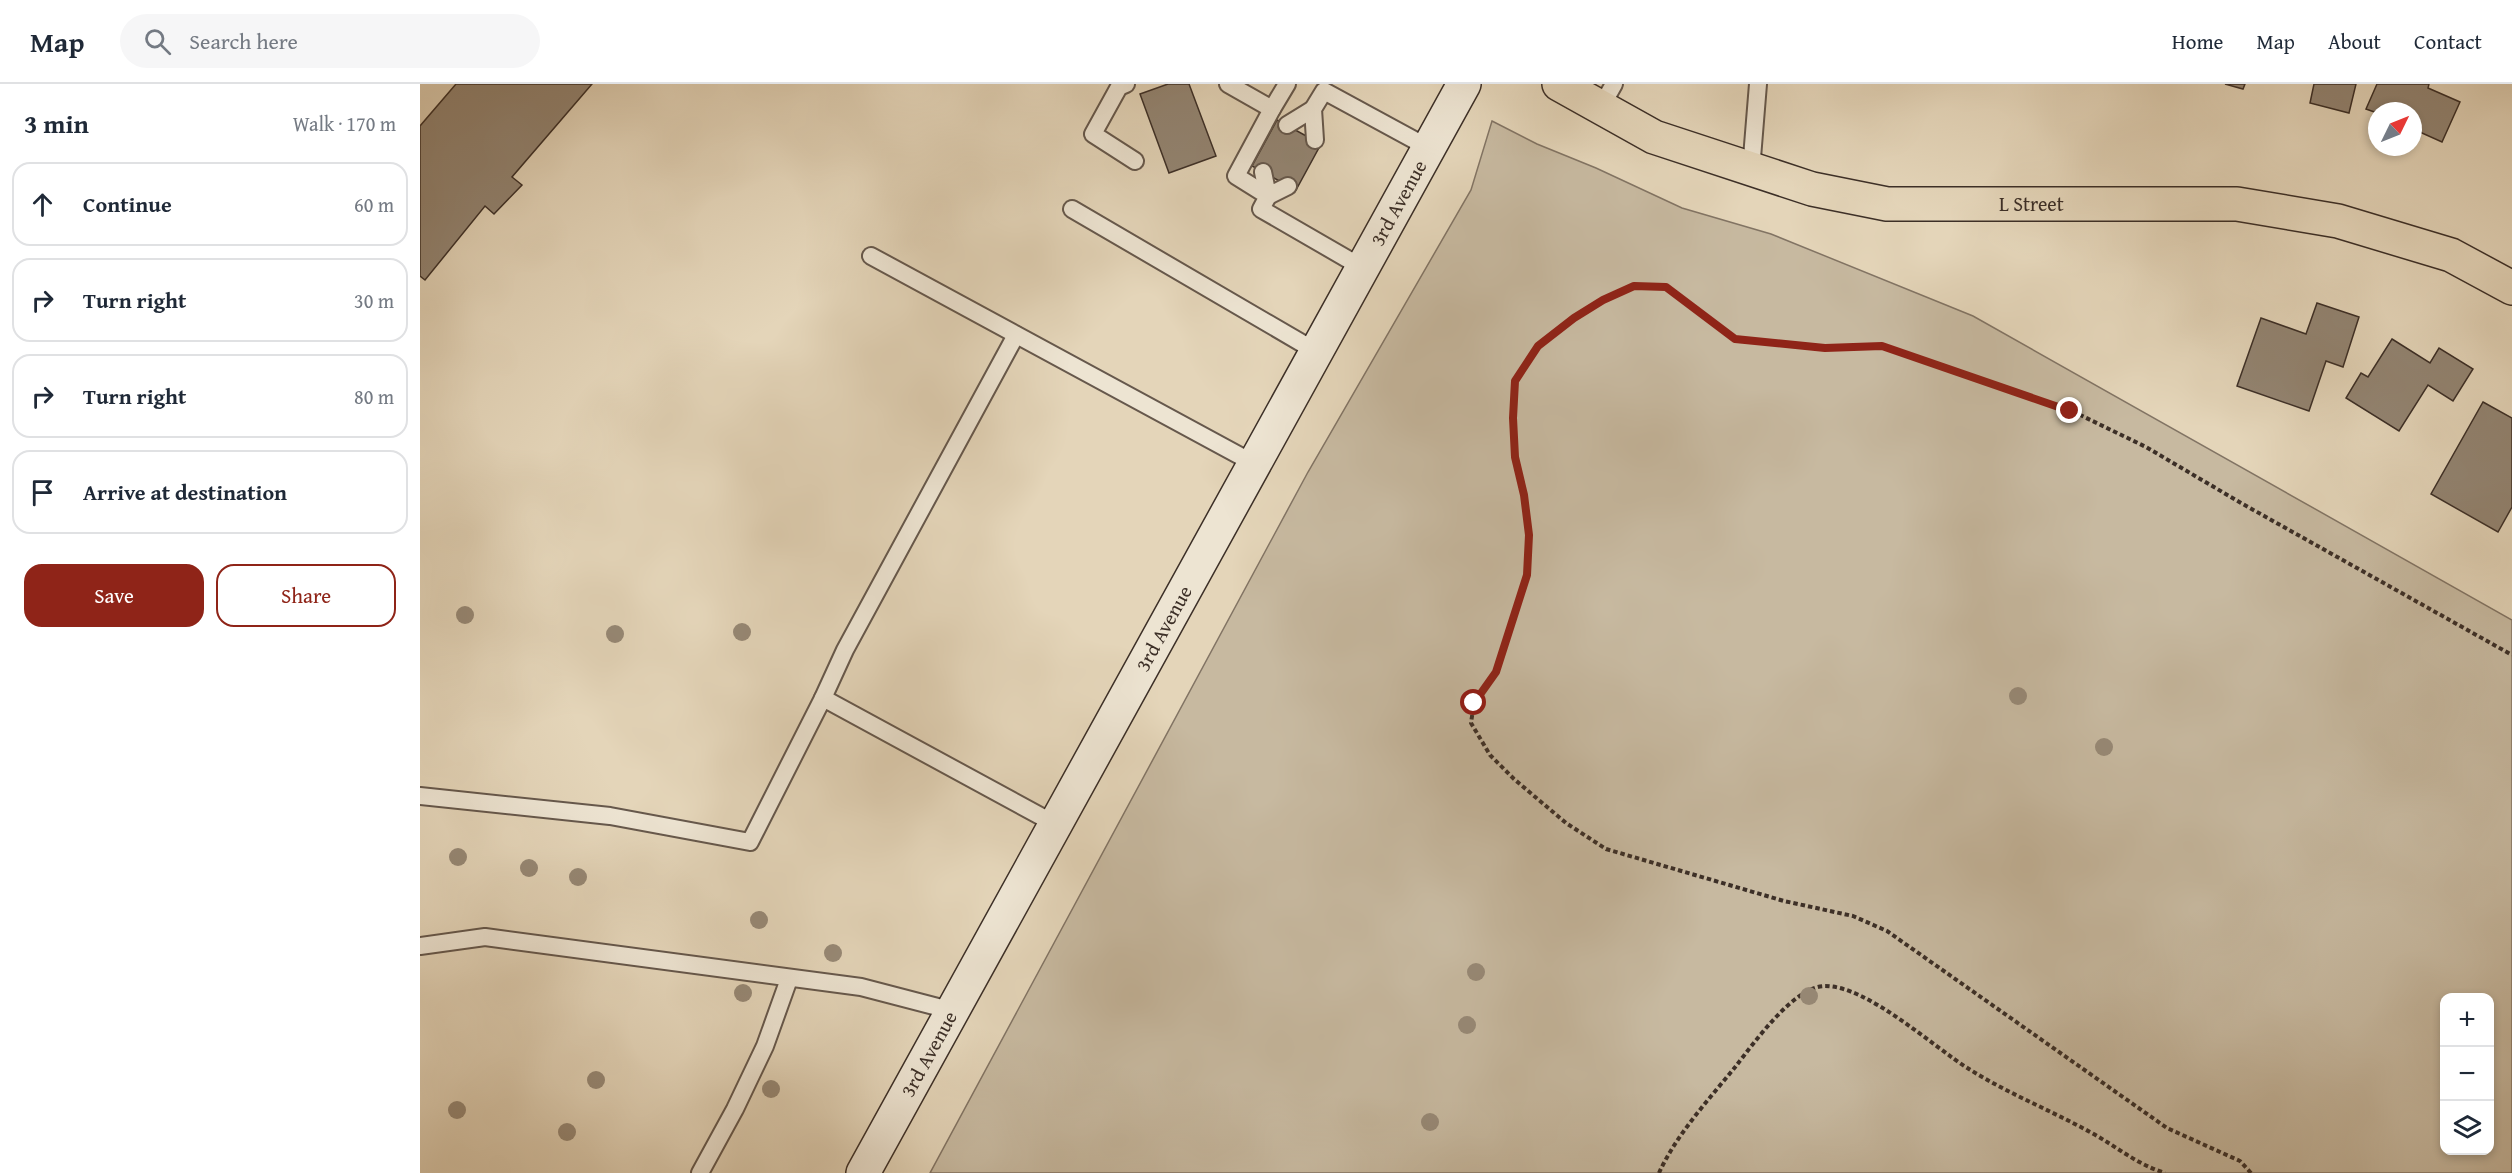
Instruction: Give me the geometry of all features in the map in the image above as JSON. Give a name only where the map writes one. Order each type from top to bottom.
[{"type":"main road","name":"3rd Avenue","points":[[863,1173],[1464,84]]},
{"type":"main road","name":"L Street","points":[[1559,84],[1608,96],[1654,137],[1812,189],[1887,204],[2237,204],[2338,221],[2451,255],[2512,288]]},
{"type":"lane","points":[[1126,84],[1119,87],[1093,134],[1135,161]]},
{"type":"lane","points":[[1228,84],[1272,109]]},
{"type":"lane","points":[[1268,196],[1236,176],[1287,84]]},
{"type":"lane","points":[[1751,170],[1758,84]]},
{"type":"lane","points":[[1315,140],[1313,109],[1321,87],[1429,148]]},
{"type":"lane","points":[[1287,125],[1313,109]]},
{"type":"lane","points":[[1263,172],[1268,196]]},
{"type":"lane","points":[[1288,186],[1268,196],[1261,209],[1363,268]]},
{"type":"lane","points":[[1072,208],[1317,352]]},
{"type":"lane","points":[[871,256],[1255,464]]},
{"type":"lane","points":[[420,796],[610,816],[750,842],[845,650],[1016,335]]},
{"type":"lane","points":[[823,698],[1055,824]]},
{"type":"lane","points":[[420,946],[485,937],[861,987],[953,1011]]},
{"type":"lane","points":[[700,1173],[760,1057],[789,979]]},
{"type":"path","points":[[2251,1173],[2240,1161],[2167,1128],[2077,1062],[1887,931],[1853,916],[1784,901],[1606,849],[1566,824],[1490,755],[1471,723],[1474,703],[1496,672],[1527,575],[1529,535],[1524,495],[1515,457],[1513,418],[1515,381],[1538,346],[1574,318],[1603,300],[1634,286],[1666,287],[1735,339],[1825,348],[1882,346],[2070,411],[2146,447],[2512,655]]},
{"type":"path","points":[[1659,1173],[1692,1121],[1768,1025],[1805,991],[1824,986],[1847,990],[1885,1010],[1970,1070],[2092,1133],[2144,1166],[2165,1173]]},
{"type":"shaded area","points":[[1492,121],[1537,144],[1596,168],[1682,208],[1771,234],[1973,316],[2512,620],[2512,1173],[930,1173],[1308,472],[1471,190]]},
{"type":"building","points":[[456,84],[592,84],[512,177],[522,185],[494,214],[485,206],[425,280],[420,276],[420,126]]},
{"type":"building","points":[[1168,84],[1189,84],[1216,156],[1169,173],[1140,94]]},
{"type":"building","points":[[2225,84],[2245,84],[2243,89]]},
{"type":"building","points":[[2314,84],[2356,84],[2349,113],[2310,103]]},
{"type":"building","points":[[2377,84],[2429,84],[2428,88],[2460,102],[2442,142],[2422,133],[2422,102],[2369,102]]},
{"type":"building","points":[[1277,120],[1321,144],[1296,190],[1252,166]]},
{"type":"building","points":[[2317,303],[2359,317],[2343,367],[2326,361],[2309,411],[2237,386],[2261,318],[2306,334]]},
{"type":"building","points":[[2392,339],[2430,363],[2439,348],[2473,369],[2453,401],[2428,385],[2399,431],[2346,398],[2361,373],[2368,377]]},
{"type":"building","points":[[2483,402],[2512,418],[2512,507],[2498,532],[2431,494]]},
{"type":"route","points":[[1474,703],[1496,672],[1527,575],[1529,535],[1524,495],[1515,457],[1513,418],[1515,381],[1538,346],[1574,318],[1603,300],[1634,286],[1666,287],[1735,339],[1825,348],[1882,346],[1992,382],[2070,411]]}]
